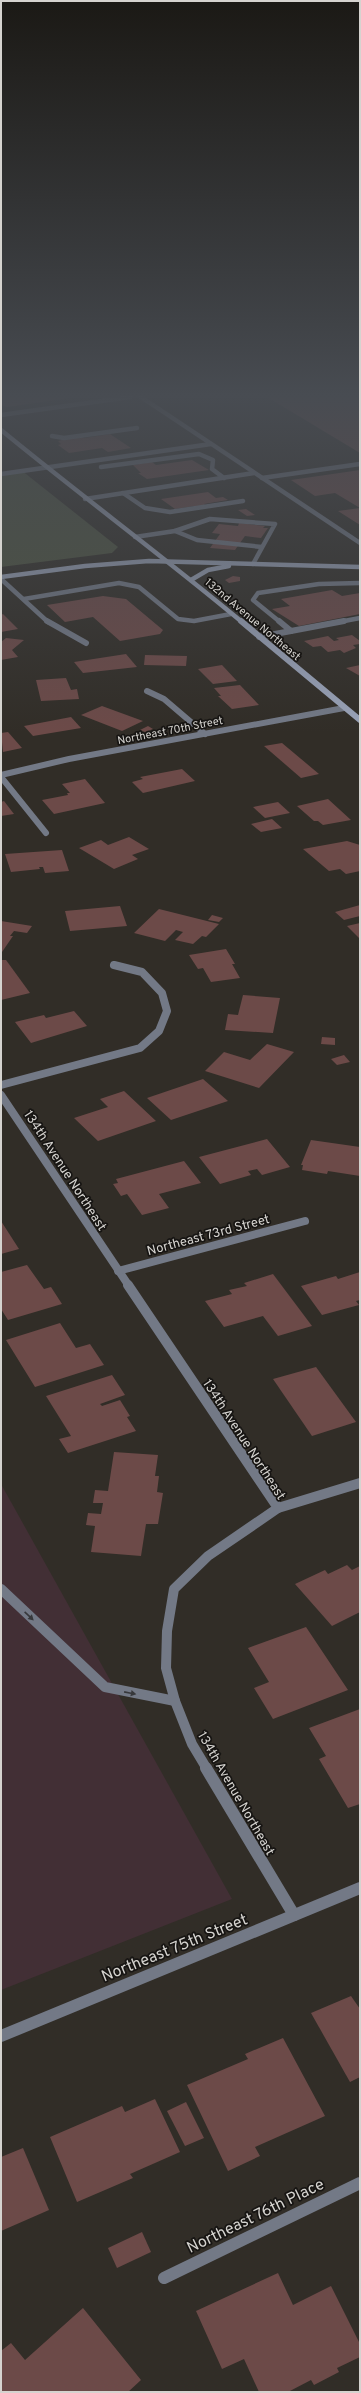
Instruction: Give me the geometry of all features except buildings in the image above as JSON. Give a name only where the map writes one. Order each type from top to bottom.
[{"type":"main road","name":"132nd Avenue Northeast","points":[[99,509],[169,561],[360,720]]},
{"type":"main road","points":[[1,578],[80,566],[169,561],[360,568]]},
{"type":"main road","points":[[191,580],[208,570],[243,564]]},
{"type":"street","points":[[149,509],[170,512],[192,509]]},
{"type":"street","points":[[308,509],[360,543]]},
{"type":"street","points":[[135,536],[175,531],[210,519],[275,524],[254,564]]},
{"type":"street","points":[[175,531],[197,540],[262,547]]},
{"type":"street","points":[[1,578],[53,626],[86,644]]},
{"type":"street","points":[[24,599],[119,583],[139,586],[178,619],[194,621],[231,614]]},
{"type":"street","points":[[291,631],[253,600],[258,593],[319,584],[360,583]]},
{"type":"street","points":[[259,637],[360,618]]},
{"type":"street","points":[[147,691],[164,700],[205,734]]},
{"type":"street","name":"Northeast 70th Street","points":[[1,776],[205,734],[344,708]]},
{"type":"street","points":[[1,776],[46,833]]},
{"type":"street","points":[[1,1085],[140,1048],[159,1031],[167,1011],[162,993],[142,972],[114,965]]},
{"type":"street","name":"134th Avenue Northeast","points":[[1,1095],[278,1508],[208,1556],[174,1588],[167,1630],[166,1668],[174,1701],[192,1744],[294,1915]]},
{"type":"street","name":"Northeast 73rd Street","points":[[118,1271],[305,1221]]},
{"type":"street","points":[[278,1508],[360,1483]]},
{"type":"street","points":[[1,1589],[105,1688],[174,1701]]},
{"type":"street","name":"Northeast 75th Street","points":[[1,2036],[360,1888]]},
{"type":"street","name":"Northeast 76th Place","points":[[164,2278],[360,2182]]},
{"type":"shaded area","points":[[1,1484],[232,1899],[1,1990]]},
{"type":"green space","points":[[1,509],[70,509],[118,547],[112,553],[1,567]]}]
